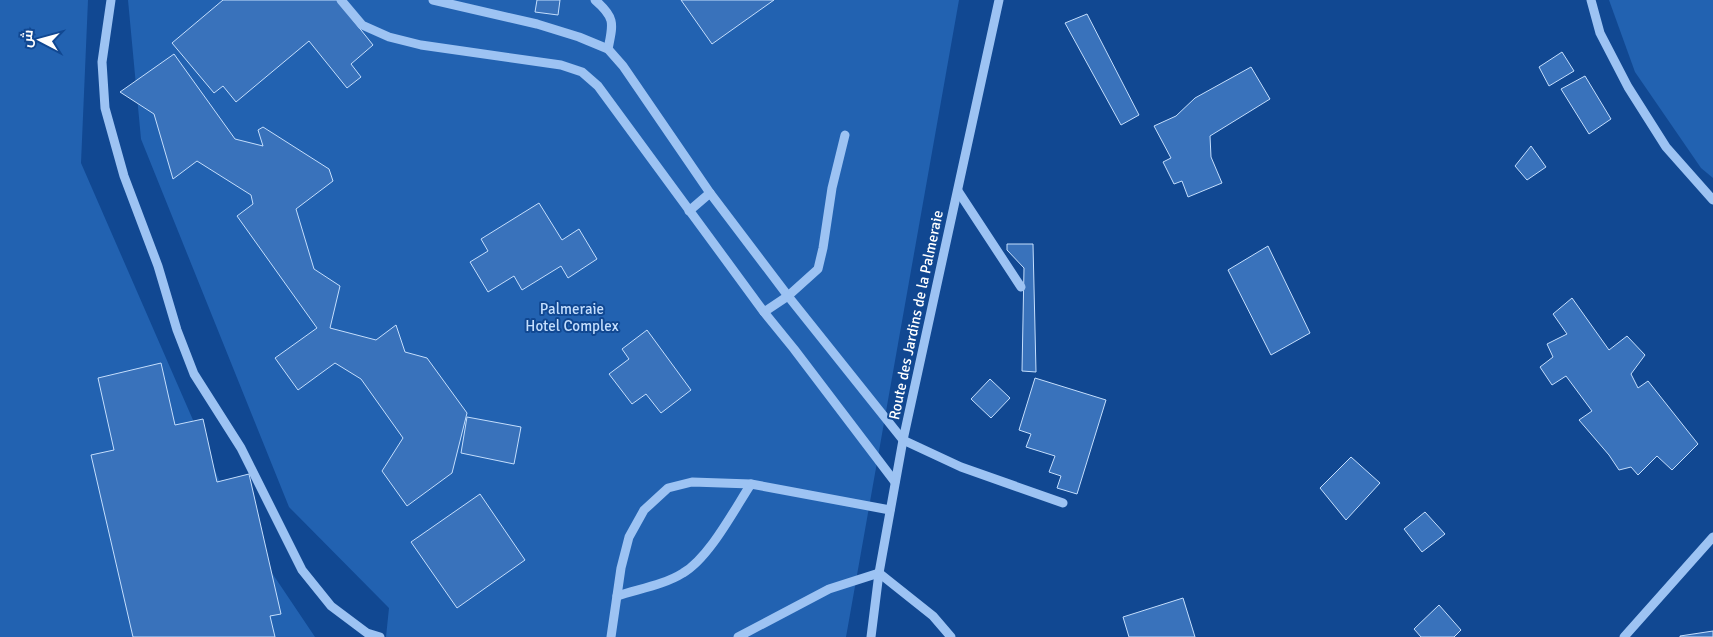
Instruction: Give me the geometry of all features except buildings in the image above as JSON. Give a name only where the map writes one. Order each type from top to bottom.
[{"type":"street","points":[[111,0],[102,62],[105,108],[124,176],[158,266],[177,330],[194,374],[241,448],[302,570],[331,606],[367,633],[380,637]]},
{"type":"street","points":[[341,0],[362,25],[389,37],[421,45],[561,65],[582,72],[598,86],[764,312],[794,348],[895,482]]},
{"type":"street","points":[[433,0],[537,24],[579,37],[608,49],[623,66],[710,193],[788,296],[903,440],[961,468],[1063,503]]},
{"type":"street","points":[[459,6],[473,0]]},
{"type":"street","points":[[595,0],[609,15],[613,25],[608,49]]},
{"type":"street","name":"Route des Jardins de la Palmeraie","points":[[872,637],[879,573],[903,440],[999,0]]},
{"type":"street","points":[[1591,0],[1600,33],[1628,87],[1666,147],[1713,200]]},
{"type":"street","points":[[764,312],[788,296],[818,269],[824,248],[832,188],[846,136]]},
{"type":"street","points":[[958,191],[1021,287]]},
{"type":"street","points":[[689,211],[710,193]]},
{"type":"street","points":[[610,637],[629,537],[644,510],[668,488],[692,482],[751,484],[890,510]]},
{"type":"street","points":[[617,596],[684,573],[711,546],[751,484]]},
{"type":"street","points":[[1624,637],[1713,537]]},
{"type":"street","points":[[738,637],[828,590],[879,573],[933,616],[951,637]]},
{"type":"green space","points":[[0,0],[88,0],[81,163],[237,521],[315,637],[0,637]]},
{"type":"green space","name":"Palmeraie Hotel Complex","points":[[128,0],[959,0],[846,637],[386,637],[389,608],[289,507],[141,139]]},
{"type":"green space","points":[[1609,0],[1713,0],[1713,178],[1701,168],[1635,72]]}]
